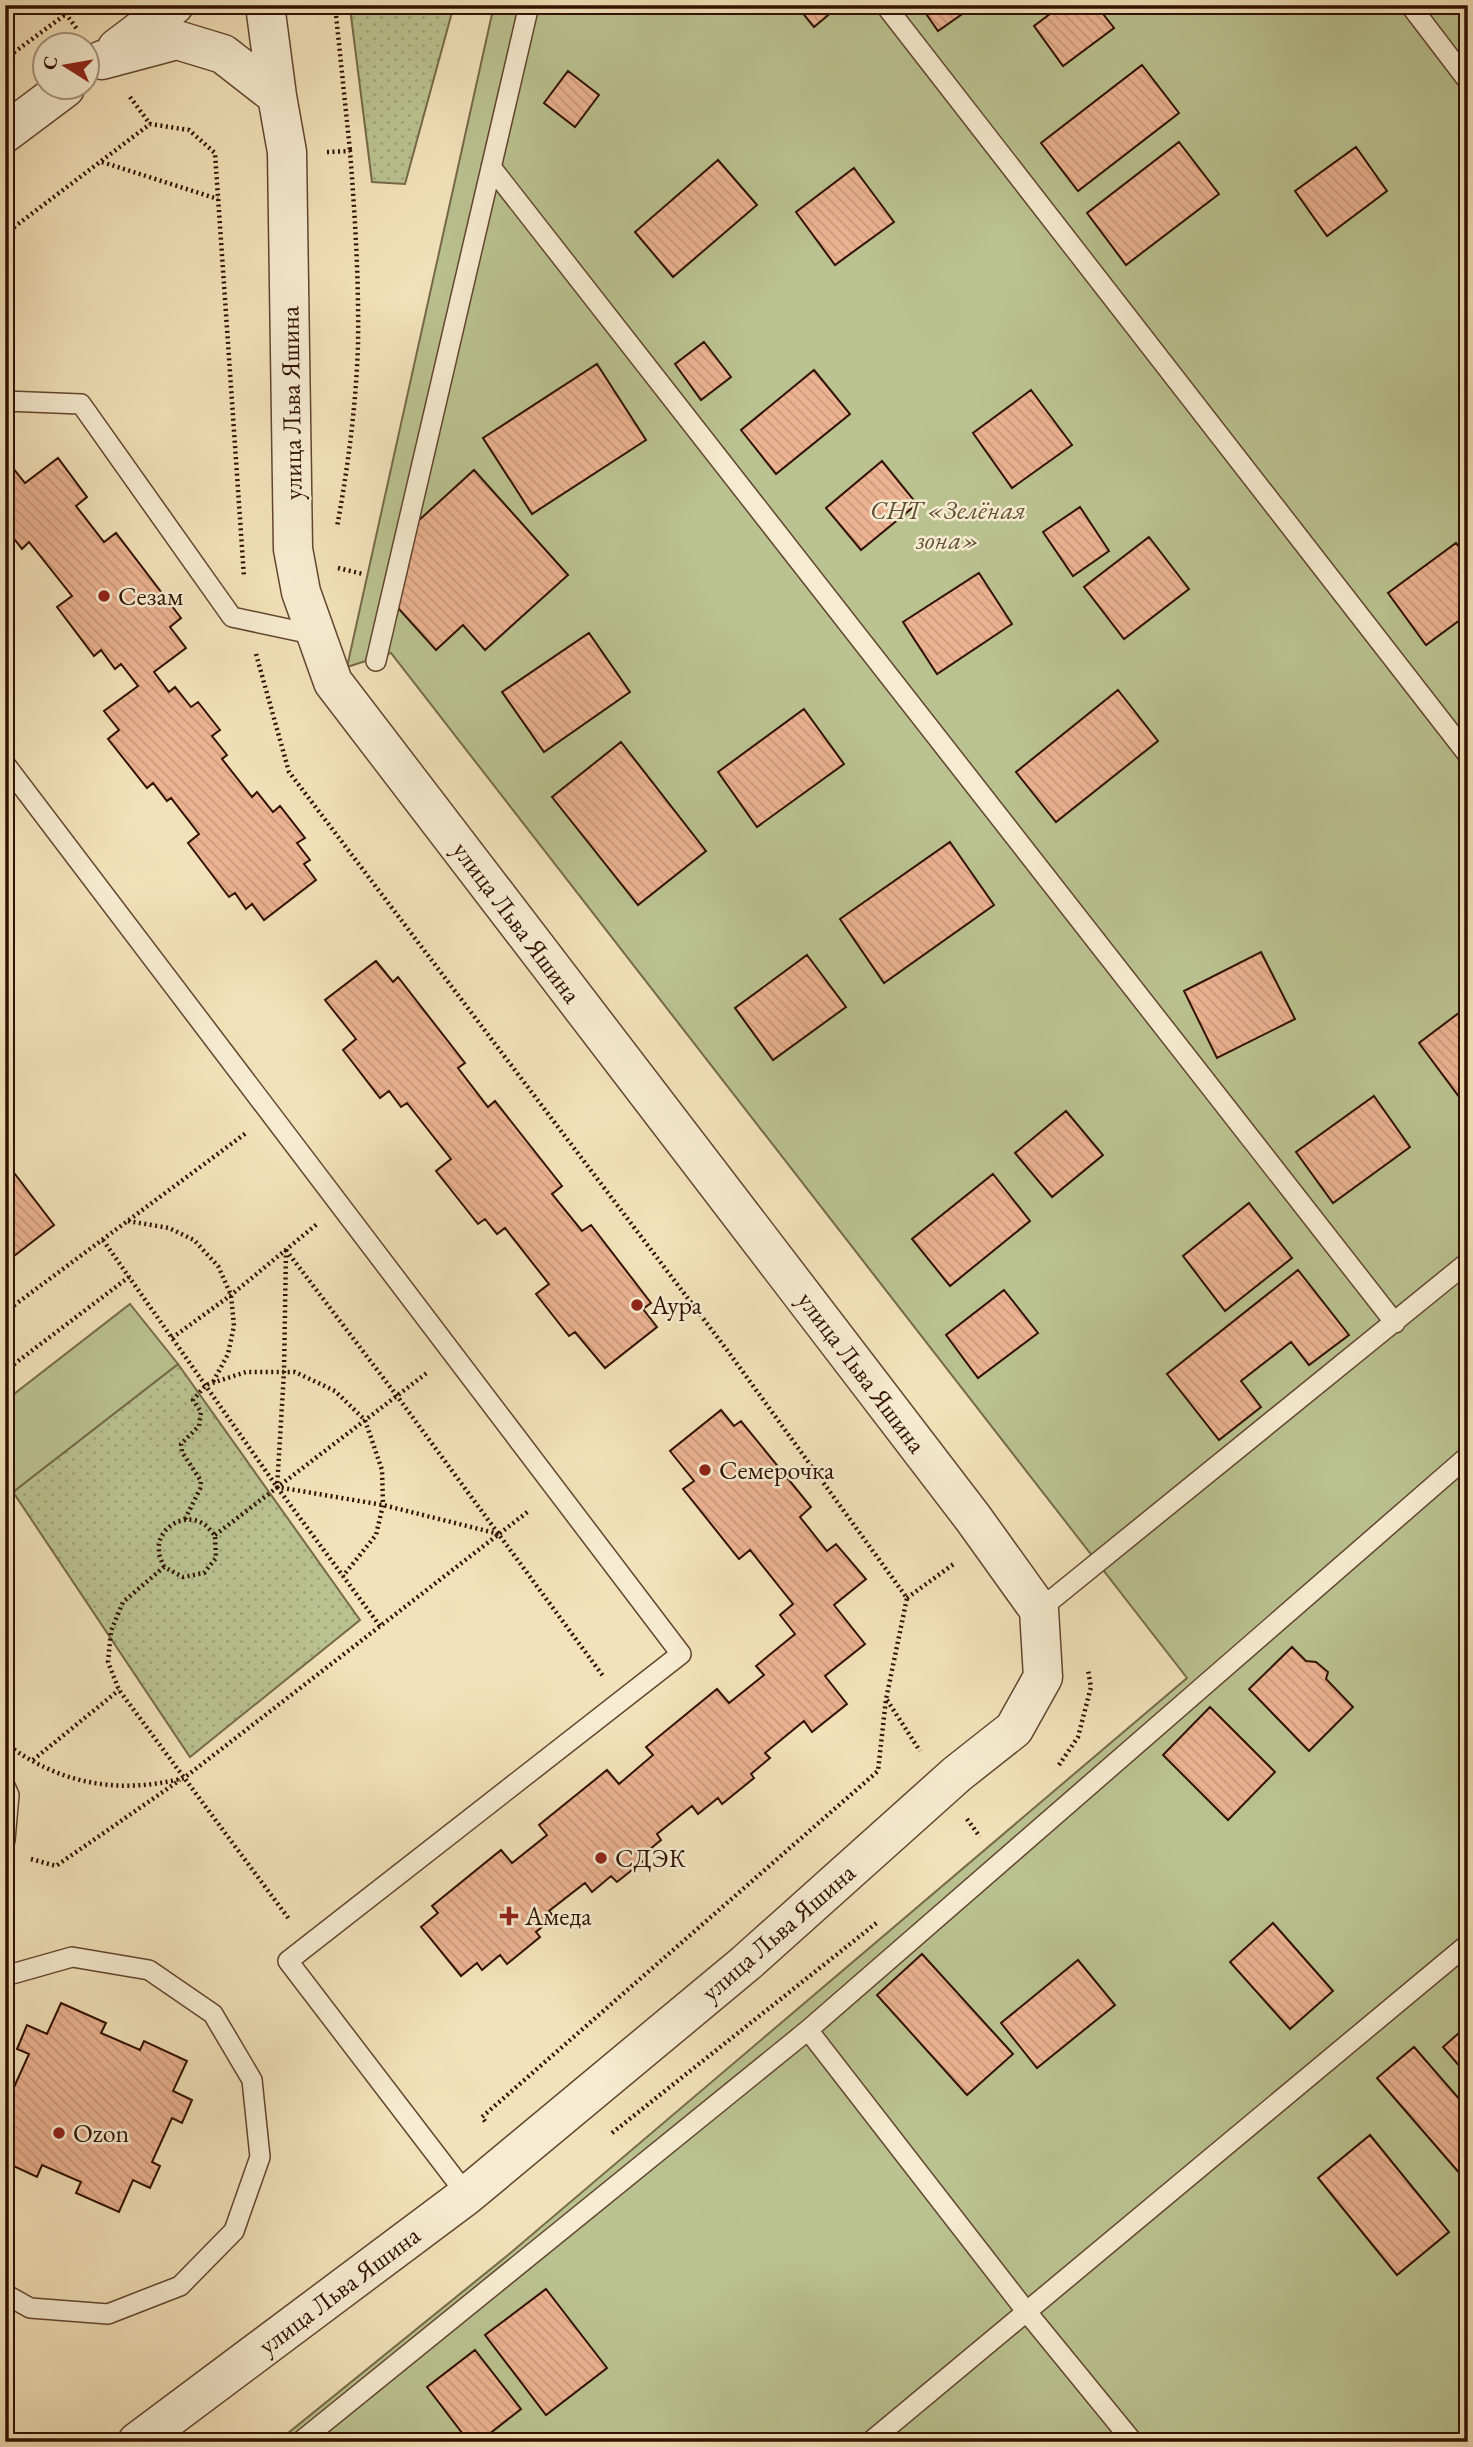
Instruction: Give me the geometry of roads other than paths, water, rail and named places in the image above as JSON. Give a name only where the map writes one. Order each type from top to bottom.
[{"type":"street","points":[[102,60],[174,5]]},
{"type":"street","name":"улица Льва Яшина","points":[[137,2442],[467,2194],[746,1963],[957,1774],[1014,1729],[1044,1677],[1039,1610],[974,1518],[333,682],[301,592],[293,549],[287,152],[276,96],[265,5]]},
{"type":"street","points":[[102,63],[177,40],[222,54],[276,96]]},
{"type":"street","points":[[5,133],[46,102]]},
{"type":"lane","points":[[376,661],[529,5]]},
{"type":"lane","points":[[885,5],[1468,755]]},
{"type":"lane","points":[[1410,5],[1468,81]]},
{"type":"lane","points":[[491,167],[1395,1323]]},
{"type":"lane","points":[[5,401],[81,404],[232,617],[316,635]]},
{"type":"lane","points":[[5,764],[681,1654],[288,1961],[467,2194]]},
{"type":"lane","points":[[1039,1610],[1468,1262]]},
{"type":"lane","points":[[300,2442],[808,2030],[1468,1455]]},
{"type":"lane","points":[[5,1786],[9,1796],[5,1840]]},
{"type":"lane","points":[[870,2442],[1468,1944]]},
{"type":"lane","points":[[5,1976],[72,1957],[149,1970],[213,2014],[252,2080],[260,2157],[234,2231],[180,2286],[108,2314],[30,2308],[5,2294]]},
{"type":"lane","points":[[808,2030],[1026,2311],[1133,2442]]},
{"type":"place","name":"Сезам","points":[[104,596]]},
{"type":"place","name":"Аура","points":[[637,1305]]},
{"type":"place","name":"Семерочка","points":[[705,1470]]},
{"type":"place","name":"СДЭК","points":[[601,1858]]},
{"type":"place","name":"Амеда","points":[[509,1916]]},
{"type":"place","name":"Ozon","points":[[59,2133]]},
{"type":"park label","name":"СНТ «Зелёная зона»","points":[[948,525]]}]
